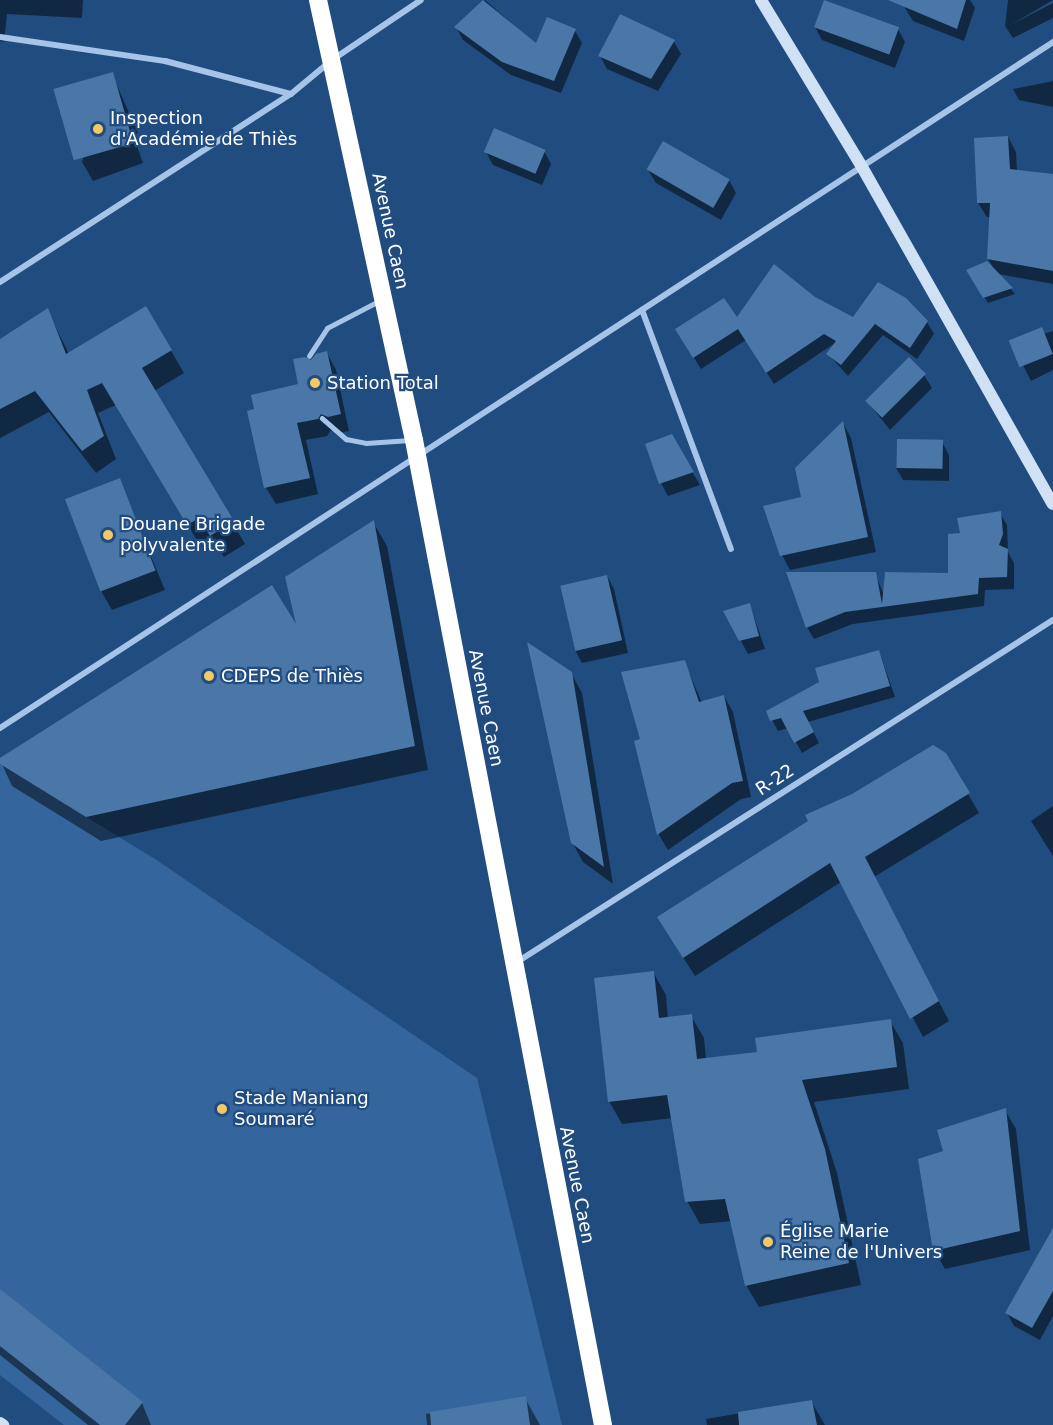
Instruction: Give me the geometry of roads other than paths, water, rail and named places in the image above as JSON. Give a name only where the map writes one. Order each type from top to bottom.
[{"type":"highway","name":"Avenue Caen","points":[[318,0],[416,448],[512,965],[603,1425]]},
{"type":"street","points":[[0,282],[291,94],[332,60],[421,0]]},
{"type":"street","points":[[760,0],[862,167],[1053,504]]},
{"type":"street","points":[[0,37],[165,61],[291,94]]},
{"type":"street","points":[[0,728],[416,448],[642,310],[1053,42]]},
{"type":"street","points":[[642,310],[731,549]]},
{"type":"street","name":"R-22","points":[[512,965],[1053,620]]},
{"type":"lane","points":[[309,356],[327,328],[384,298]]},
{"type":"lane","points":[[322,418],[346,439],[416,448]]},
{"type":"place","name":"Inspection d'Académie de Thiès","points":[[98,129]]},
{"type":"place","name":"Station Total","points":[[315,383]]},
{"type":"place","name":"Douane Brigade polyvalente","points":[[108,535]]},
{"type":"place","name":"CDEPS de Thiès","points":[[209,676]]},
{"type":"place","name":"Stade Maniang Soumaré","points":[[222,1109]]},
{"type":"place","name":"Église Marie Reine de l'Univers","points":[[768,1242]]}]
